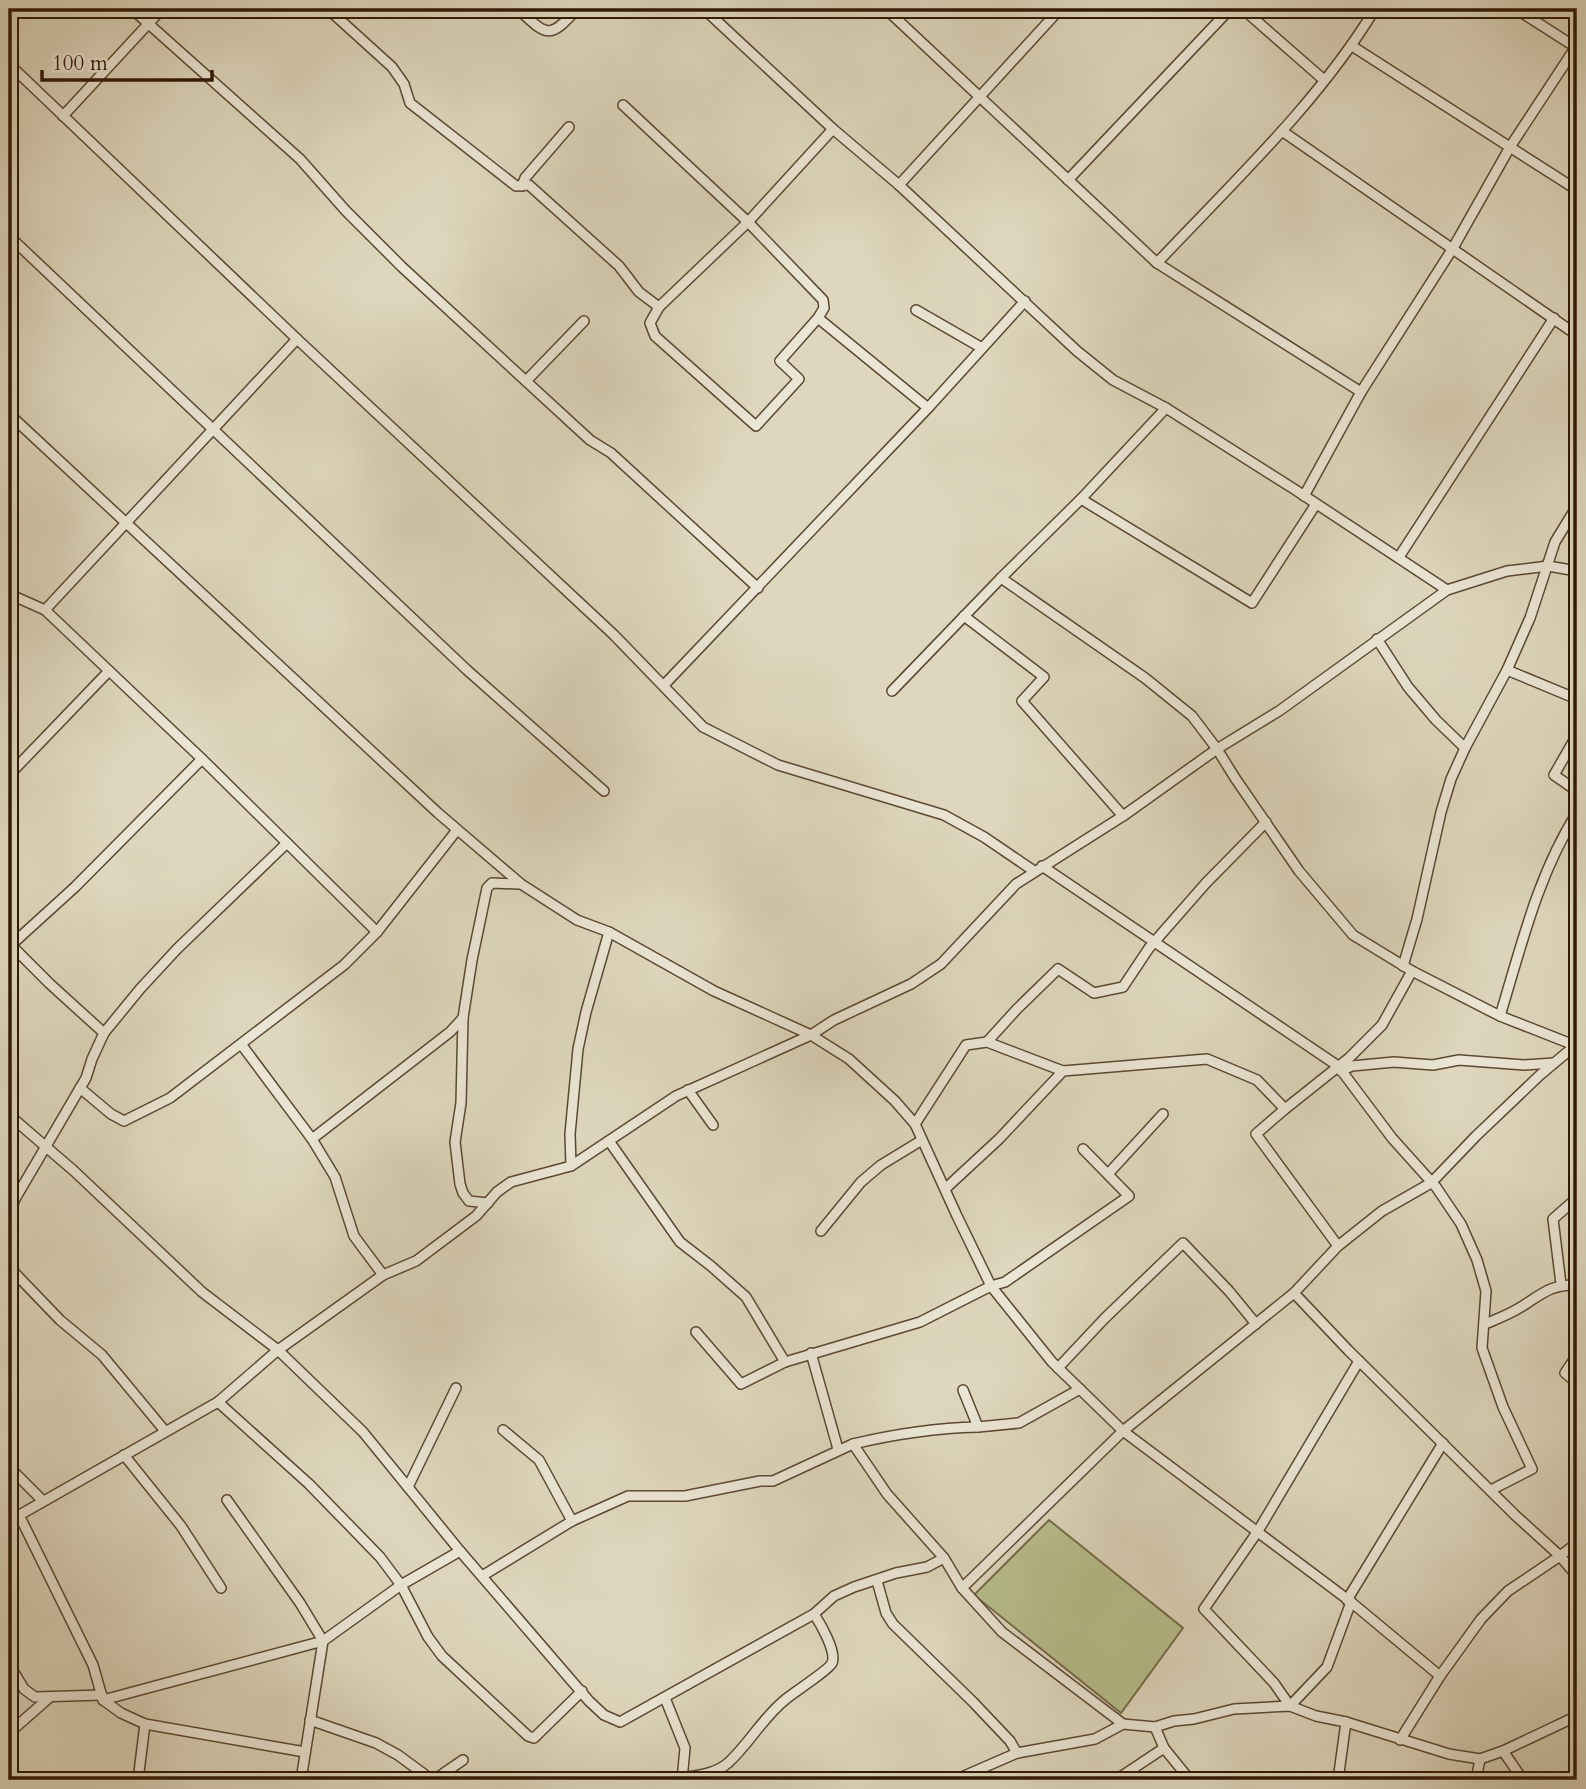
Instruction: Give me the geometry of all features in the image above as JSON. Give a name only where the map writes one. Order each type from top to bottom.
[{"type":"street","points":[[132,9],[300,159],[346,211],[402,267],[590,440],[611,453],[758,588]]},
{"type":"street","points":[[63,116],[162,9]]},
{"type":"street","points":[[328,9],[393,67],[404,84],[410,103],[516,186],[529,185],[619,266],[644,297],[659,307]]},
{"type":"street","points":[[517,9],[541,30],[551,31],[563,25],[577,9]]},
{"type":"street","points":[[704,9],[1077,351],[1113,380],[1166,408],[1447,590]]},
{"type":"street","points":[[899,185],[1060,9]]},
{"type":"street","points":[[1068,180],[1230,9]]},
{"type":"street","points":[[1243,9],[1325,80]]},
{"type":"street","points":[[1157,263],[1282,131],[1352,47],[1375,9]]},
{"type":"street","points":[[1304,496],[1361,392],[1453,248],[1510,147],[1577,47],[1516,9]]},
{"type":"street","points":[[891,10],[1157,263],[1361,392]]},
{"type":"street","points":[[1352,47],[1577,190]]},
{"type":"street","points":[[9,64],[297,339],[614,635],[703,727],[778,765],[944,815],[1038,869],[1154,942],[1339,1069],[1392,1138],[1446,1200],[1461,1224],[1477,1260],[1486,1291],[1482,1348],[1503,1407],[1532,1469],[1491,1490]]},
{"type":"street","points":[[623,105],[748,222],[823,300],[824,308],[818,318],[780,361],[799,379],[756,426],[654,336],[650,323],[659,307],[748,222],[833,129]]},
{"type":"street","points":[[522,186],[525,178],[569,127]]},
{"type":"street","points":[[1282,131],[1577,335]]},
{"type":"street","points":[[9,236],[467,670],[604,791]]},
{"type":"street","points":[[664,685],[928,408],[1025,301]]},
{"type":"street","points":[[916,310],[982,348]]},
{"type":"street","points":[[818,318],[928,408]]},
{"type":"street","points":[[1399,557],[1554,318]]},
{"type":"street","points":[[526,381],[584,321]]},
{"type":"street","points":[[45,610],[297,339]]},
{"type":"street","points":[[892,691],[1081,499],[1166,408]]},
{"type":"street","points":[[9,414],[457,830],[521,884],[577,920],[609,932],[714,991],[811,1035],[849,1059],[895,1101],[915,1124],[991,1286],[1058,1368],[1123,1431],[1349,1601],[1440,1676]]},
{"type":"street","points":[[1081,499],[1252,603],[1316,504]]},
{"type":"street","points":[[1338,1246],[1255,1134],[1339,1069],[1382,1025],[1408,969],[1441,812],[1465,748],[1507,670],[1530,618],[1555,542],[1577,508]]},
{"type":"street","points":[[9,1521],[218,1402],[278,1350],[383,1275],[416,1261],[476,1216],[497,1192],[511,1182],[572,1166],[676,1096],[811,1035],[834,1020],[911,984],[941,964],[999,900],[1038,869],[1124,816],[1217,749],[1279,712],[1447,590],[1507,570],[1548,566],[1577,571]]},
{"type":"street","points":[[962,1588],[1123,1431],[1294,1293],[1338,1246],[1382,1211],[1431,1183],[1476,1136],[1576,1044],[1500,1016],[1408,969],[1353,935],[1299,871],[1192,716],[1171,697],[1001,578]]},
{"type":"street","points":[[9,606],[13,596],[45,610],[202,759],[377,932]]},
{"type":"street","points":[[964,616],[1044,677],[1022,701],[1124,816]]},
{"type":"street","points":[[1377,639],[1408,687],[1465,748]]},
{"type":"street","points":[[1507,670],[1577,699]]},
{"type":"street","points":[[9,775],[109,671]]},
{"type":"street","points":[[1577,735],[1555,775],[1577,791]]},
{"type":"street","points":[[104,1033],[10,946],[75,887],[202,759]]},
{"type":"street","points":[[1500,1016],[1540,888],[1561,838],[1577,813]]},
{"type":"street","points":[[987,1042],[1058,969],[1094,993],[1123,987],[1154,942],[1206,883],[1266,822]]},
{"type":"street","points":[[80,1088],[111,1114],[124,1121],[170,1098],[344,965],[377,932],[457,830]]},
{"type":"street","points":[[9,1216],[15,1199],[80,1088],[104,1033],[177,948],[287,843]]},
{"type":"street","points":[[488,1203],[469,1201],[460,1184],[455,1142],[461,1103],[463,1018],[487,888],[492,883],[521,884]]},
{"type":"street","points":[[572,1166],[570,1134],[579,1049],[592,989],[609,932]]},
{"type":"street","points":[[312,1139],[439,1040],[463,1018]]},
{"type":"street","points":[[915,1124],[966,1045],[987,1042],[1063,1071],[1206,1059],[1257,1080],[1285,1109]]},
{"type":"street","points":[[241,1044],[312,1139],[335,1177],[354,1236],[383,1275]]},
{"type":"street","points":[[1339,1069],[1394,1062],[1433,1065],[1459,1060],[1506,1065],[1554,1063]]},
{"type":"street","points":[[945,1189],[999,1139],[1063,1071]]},
{"type":"street","points":[[688,1090],[713,1125]]},
{"type":"street","points":[[1108,1174],[1163,1114]]},
{"type":"street","points":[[9,1115],[202,1292],[278,1350],[363,1432],[460,1551],[604,1715],[620,1722],[814,1614],[834,1597],[854,1587],[896,1573],[927,1567],[944,1558]]},
{"type":"street","points":[[821,1231],[860,1182],[881,1165],[922,1140]]},
{"type":"street","points":[[609,1141],[680,1242],[746,1297],[785,1362]]},
{"type":"street","points":[[696,1332],[741,1384],[785,1362],[920,1322],[991,1286],[1005,1282],[1129,1196],[1083,1149]]},
{"type":"street","points":[[1561,1284],[1553,1219],[1577,1198]]},
{"type":"street","points":[[1058,1368],[1105,1318],[1183,1243],[1256,1324]]},
{"type":"street","points":[[9,1268],[60,1320],[102,1355],[165,1431]]},
{"type":"street","points":[[1485,1324],[1546,1290],[1561,1284],[1577,1285]]},
{"type":"street","points":[[1294,1293],[1359,1361],[1560,1556],[1577,1576]]},
{"type":"street","points":[[811,1353],[838,1449]]},
{"type":"street","points":[[1577,1355],[1565,1373],[1577,1382]]},
{"type":"street","points":[[1290,1706],[1274,1683],[1204,1609],[1258,1531],[1359,1361]]},
{"type":"street","points":[[408,1487],[456,1388]]},
{"type":"street","points":[[482,1576],[572,1521],[628,1496],[685,1496],[760,1481],[773,1481],[786,1477],[838,1449],[895,1434],[938,1428],[1019,1423],[1080,1389]]},
{"type":"street","points":[[963,1390],[978,1427]]},
{"type":"street","points":[[218,1402],[309,1484],[380,1557],[401,1586],[428,1637],[442,1656],[531,1738],[582,1691]]},
{"type":"street","points":[[503,1430],[538,1460],[572,1521]]},
{"type":"street","points":[[1290,1706],[1327,1667],[1349,1601],[1443,1443]]},
{"type":"street","points":[[853,1444],[887,1494],[944,1558],[962,1588],[1002,1632],[1123,1724],[1155,1727],[1234,1709],[1290,1706],[1449,1754],[1480,1759],[1577,1716]]},
{"type":"street","points":[[124,1455],[181,1526],[220,1588]]},
{"type":"street","points":[[9,1467],[42,1500]]},
{"type":"street","points":[[227,1500],[300,1603],[323,1641],[301,1780]]},
{"type":"street","points":[[19,1515],[93,1665],[102,1697],[121,1713],[145,1724],[305,1752]]},
{"type":"street","points":[[1400,1740],[1440,1676],[1481,1619],[1508,1591],[1577,1543]]},
{"type":"street","points":[[9,1664],[24,1689],[31,1695],[128,1695],[323,1641],[401,1586],[460,1551]]},
{"type":"street","points":[[877,1581],[886,1613],[893,1624],[973,1702],[1010,1741],[1017,1753]]},
{"type":"street","points":[[665,1698],[685,1748],[682,1779],[710,1774],[727,1764],[782,1702],[831,1665],[834,1655],[814,1614]]},
{"type":"street","points":[[9,1733],[50,1697]]},
{"type":"street","points":[[310,1720],[376,1743],[433,1780],[463,1760]]},
{"type":"street","points":[[1338,1780],[1346,1722]]},
{"type":"street","points":[[138,1780],[145,1724]]},
{"type":"street","points":[[955,1780],[1017,1753],[1095,1739],[1123,1724]]},
{"type":"street","points":[[1155,1727],[1164,1748],[1190,1780]]},
{"type":"street","points":[[1116,1780],[1164,1748]]},
{"type":"street","points":[[1503,1751],[1523,1780]]},
{"type":"street","points":[[1476,1780],[1480,1759]]},
{"type":"green space","points":[[1049,1520],[1183,1628],[1121,1713],[974,1595]]}]
